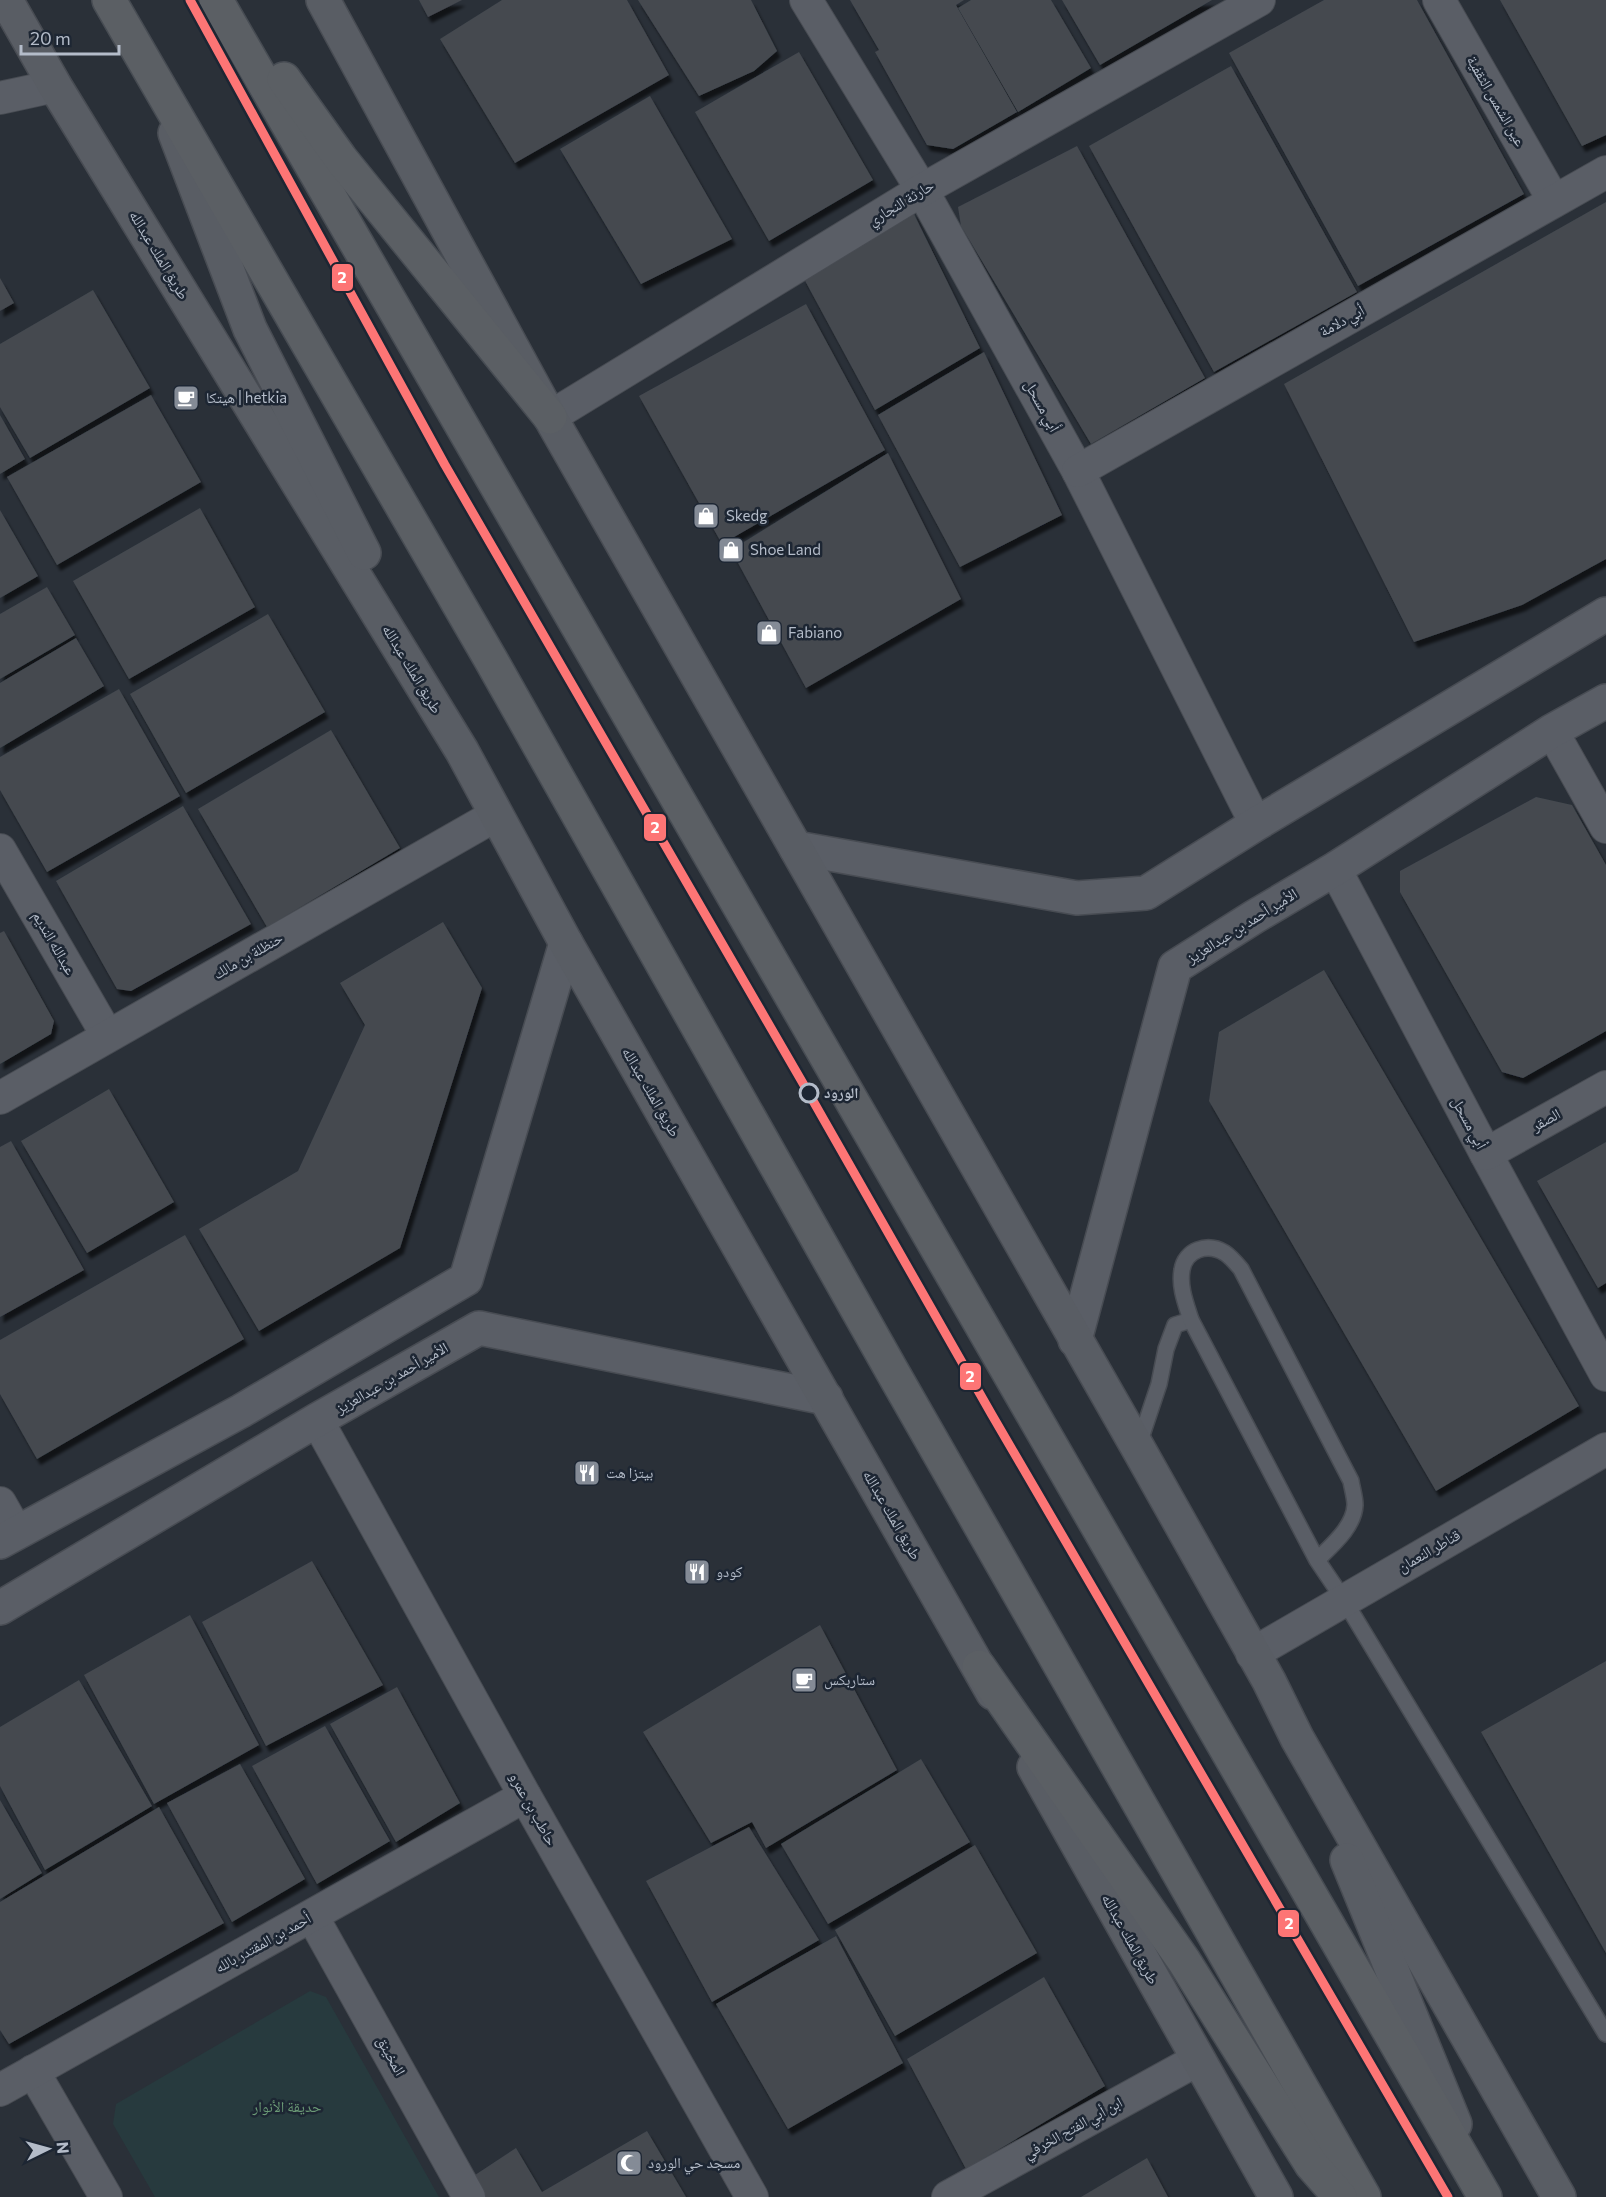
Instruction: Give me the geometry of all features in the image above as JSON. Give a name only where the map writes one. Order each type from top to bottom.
[{"type":"highway","points":[[110,0],[492,660],[892,1371],[1364,2197]]},
{"type":"highway","points":[[216,0],[1484,2196]]},
{"type":"highway","points":[[228,0],[341,159],[550,417]]},
{"type":"highway","points":[[979,1667],[1184,1961],[1311,2164],[1340,2197]]},
{"type":"main road","name":"طريق الملك عبدالله","points":[[6,0],[55,86],[462,751],[566,943],[979,1667],[1197,2060],[1276,2197]]},
{"type":"main road","points":[[323,0],[550,417],[1138,1448],[1297,1738],[1559,2197]]},
{"type":"main road","points":[[155,81],[250,329],[462,751]]},
{"type":"main road","points":[[1297,1738],[1484,2196]]},
{"type":"street","name":"أبي مسحل","points":[[806,0],[922,190],[1078,471],[1256,824]]},
{"type":"street","name":"حارثة النجاري","points":[[550,417],[922,190],[1259,0]]},
{"type":"street","name":"عين الشمس الثقفية","points":[[1439,0],[1554,201]]},
{"type":"street","points":[[0,98],[55,86]]},
{"type":"street","name":"أبي دلامة","points":[[1078,471],[1606,172]]},
{"type":"street","points":[[796,848],[1077,898],[1146,893],[1256,824],[1606,614]]},
{"type":"street","name":"الأمير أحمد بن عبدالعزيز","points":[[1075,1340],[1175,967],[1335,869],[1552,731],[1606,701]]},
{"type":"street","points":[[1552,731],[1606,827]]},
{"type":"street","name":"حنظلة بن مالك","points":[[0,1098],[496,815]]},
{"type":"street","name":"عبدالله النديم","points":[[0,850],[107,1035]]},
{"type":"street","name":"أبي مسحل","points":[[1335,869],[1606,1375]]},
{"type":"street","points":[[0,1503],[8,1537],[241,1411],[466,1279],[566,943]]},
{"type":"street","name":"الصقر","points":[[1486,1154],[1606,1087]]},
{"type":"street","name":"الأمير أحمد بن عبدالعزيز","points":[[0,1608],[317,1420],[479,1328],[826,1398]]},
{"type":"street","name":"حاطب بن عمرو","points":[[317,1420],[525,1796],[752,2197]]},
{"type":"street","name":"قناطر النعمان","points":[[1252,1654],[1606,1449]]},
{"type":"street","name":"أحمد بن المقتدر بالله","points":[[0,2090],[525,1796]]},
{"type":"street","name":"المخينق","points":[[312,1916],[469,2197]]},
{"type":"street","name":"ابن أبي الفتح الخرفي","points":[[948,2197],[1197,2060]]},
{"type":"street","points":[[33,2071],[106,2197]]},
{"type":"lane","points":[[1317,1560],[1336,1542],[1350,1522],[1355,1505],[1351,1481],[1241,1269],[1225,1252],[1214,1248],[1200,1249],[1190,1253],[1182,1271],[1181,1286],[1191,1320],[1317,1560],[1344,1600],[1606,2034]]},
{"type":"lane","points":[[1138,1448],[1159,1384],[1166,1349],[1176,1324],[1191,1320]]},
{"type":"green space","name":"حديقة الأنوار","points":[[310,1991],[326,1997],[439,2197],[155,2197],[113,2124],[116,2104]]},
{"type":"building","points":[[419,0],[462,0],[428,17]]},
{"type":"building","points":[[502,0],[627,0],[669,75],[515,163],[440,39]]},
{"type":"building","points":[[638,0],[751,0],[777,51],[754,71],[699,96]]},
{"type":"building","points":[[850,0],[964,0],[956,5],[1017,112],[953,149],[927,145],[875,52],[879,50]]},
{"type":"building","points":[[971,0],[1051,0],[1091,68],[1018,112],[958,8]]},
{"type":"building","points":[[1062,0],[1212,0],[1100,65]]},
{"type":"building","points":[[1324,0],[1417,0],[1524,194],[1358,286],[1229,53]]},
{"type":"building","points":[[1500,0],[1606,0],[1606,135],[1582,146]]},
{"type":"building","points":[[799,52],[873,180],[769,241],[695,112]]},
{"type":"building","points":[[1231,66],[1357,292],[1214,372],[1089,146]]},
{"type":"building","points":[[650,96],[732,239],[641,284],[560,149]]},
{"type":"building","points":[[1077,146],[1205,378],[1091,444],[961,226],[958,207]]},
{"type":"building","points":[[1606,202],[1606,559],[1522,605],[1414,642],[1284,384]]},
{"type":"building","points":[[913,212],[980,348],[875,410],[803,277]]},
{"type":"building","points":[[0,278],[14,303],[0,311]]},
{"type":"building","points":[[93,290],[150,388],[30,458],[0,407],[0,344]]},
{"type":"building","points":[[806,304],[885,450],[722,544],[639,396]]},
{"type":"building","points":[[984,352],[1062,515],[960,567],[878,415]]},
{"type":"building","points":[[151,395],[201,482],[57,565],[7,477]]},
{"type":"building","points":[[0,415],[25,459],[0,474]]},
{"type":"building","points":[[888,453],[961,599],[806,688],[731,550]]},
{"type":"building","points":[[200,508],[255,607],[129,679],[73,581]]},
{"type":"building","points":[[0,510],[38,576],[0,598]]},
{"type":"building","points":[[47,587],[75,635],[0,679],[0,614]]},
{"type":"building","points":[[268,614],[325,712],[186,793],[130,694]]},
{"type":"building","points":[[76,638],[104,686],[0,748],[0,683]]},
{"type":"building","points":[[119,689],[180,796],[47,872],[0,790],[0,757]]},
{"type":"building","points":[[331,730],[400,848],[267,927],[198,809]]},
{"type":"building","points":[[1536,797],[1572,805],[1606,865],[1606,1031],[1523,1078],[1502,1072],[1400,892],[1400,871]]},
{"type":"building","points":[[183,806],[251,924],[131,991],[117,989],[56,881]]},
{"type":"building","points":[[443,922],[482,988],[400,1248],[259,1331],[199,1229],[298,1171],[365,1025],[340,983]]},
{"type":"building","points":[[4,931],[54,1021],[51,1034],[0,1064],[0,933]]},
{"type":"building","points":[[1324,970],[1579,1406],[1436,1491],[1209,1101],[1219,1032]]},
{"type":"building","points":[[109,1089],[174,1202],[87,1253],[21,1141]]},
{"type":"building","points":[[11,1141],[84,1270],[0,1317],[0,1147]]},
{"type":"building","points":[[1606,1142],[1606,1283],[1598,1288],[1537,1181]]},
{"type":"building","points":[[185,1235],[244,1339],[37,1459],[0,1394],[0,1340]]},
{"type":"building","points":[[312,1561],[383,1685],[266,1746],[202,1622]]},
{"type":"building","points":[[190,1615],[259,1745],[154,1804],[84,1675]]},
{"type":"building","points":[[820,1625],[897,1770],[766,1848],[752,1822],[711,1843],[643,1732]]},
{"type":"building","points":[[1606,1661],[1606,1953],[1481,1732]]},
{"type":"building","points":[[79,1680],[152,1806],[45,1870],[0,1786],[0,1727]]},
{"type":"building","points":[[397,1687],[460,1803],[396,1842],[330,1724]]},
{"type":"building","points":[[325,1726],[390,1841],[317,1884],[252,1766]]},
{"type":"building","points":[[921,1759],[970,1842],[828,1924],[781,1844]]},
{"type":"building","points":[[240,1764],[305,1879],[232,1922],[167,1803]]},
{"type":"building","points":[[0,1800],[42,1873],[0,1899]]},
{"type":"building","points":[[159,1807],[224,1923],[9,2044],[0,2030],[0,1902]]},
{"type":"building","points":[[749,1827],[819,1940],[712,2002],[646,1881]]},
{"type":"building","points":[[975,1845],[1037,1953],[895,2036],[835,1930]]},
{"type":"building","points":[[836,1936],[903,2063],[788,2129],[716,2004]]},
{"type":"building","points":[[1044,1977],[1105,2086],[966,2169],[907,2059]]},
{"type":"building","name":"مسجد حي الورود","points":[[647,2131],[686,2197],[484,2197],[472,2177],[516,2148],[542,2192]]},
{"type":"building","points":[[1147,2158],[1168,2197],[1081,2197]]},
{"type":"transit line","name":"2","points":[[190,0],[445,465],[992,1415],[1448,2197]]},
{"type":"place","name":"هيتكا | hetkia","points":[[186,398]]},
{"type":"place","name":"Skedg","points":[[706,516]]},
{"type":"place","name":"Shoe Land","points":[[731,550]]},
{"type":"place","name":"Fabiano","points":[[769,633]]},
{"type":"place","name":"الورود","points":[[809,1093]]},
{"type":"place","name":"بيتزا هت","points":[[587,1473]]},
{"type":"place","name":"كودو","points":[[697,1572]]},
{"type":"place","name":"ستاربكس","points":[[804,1680]]},
{"type":"place","name":"مسجد حي الورود","points":[[629,2163]]}]
